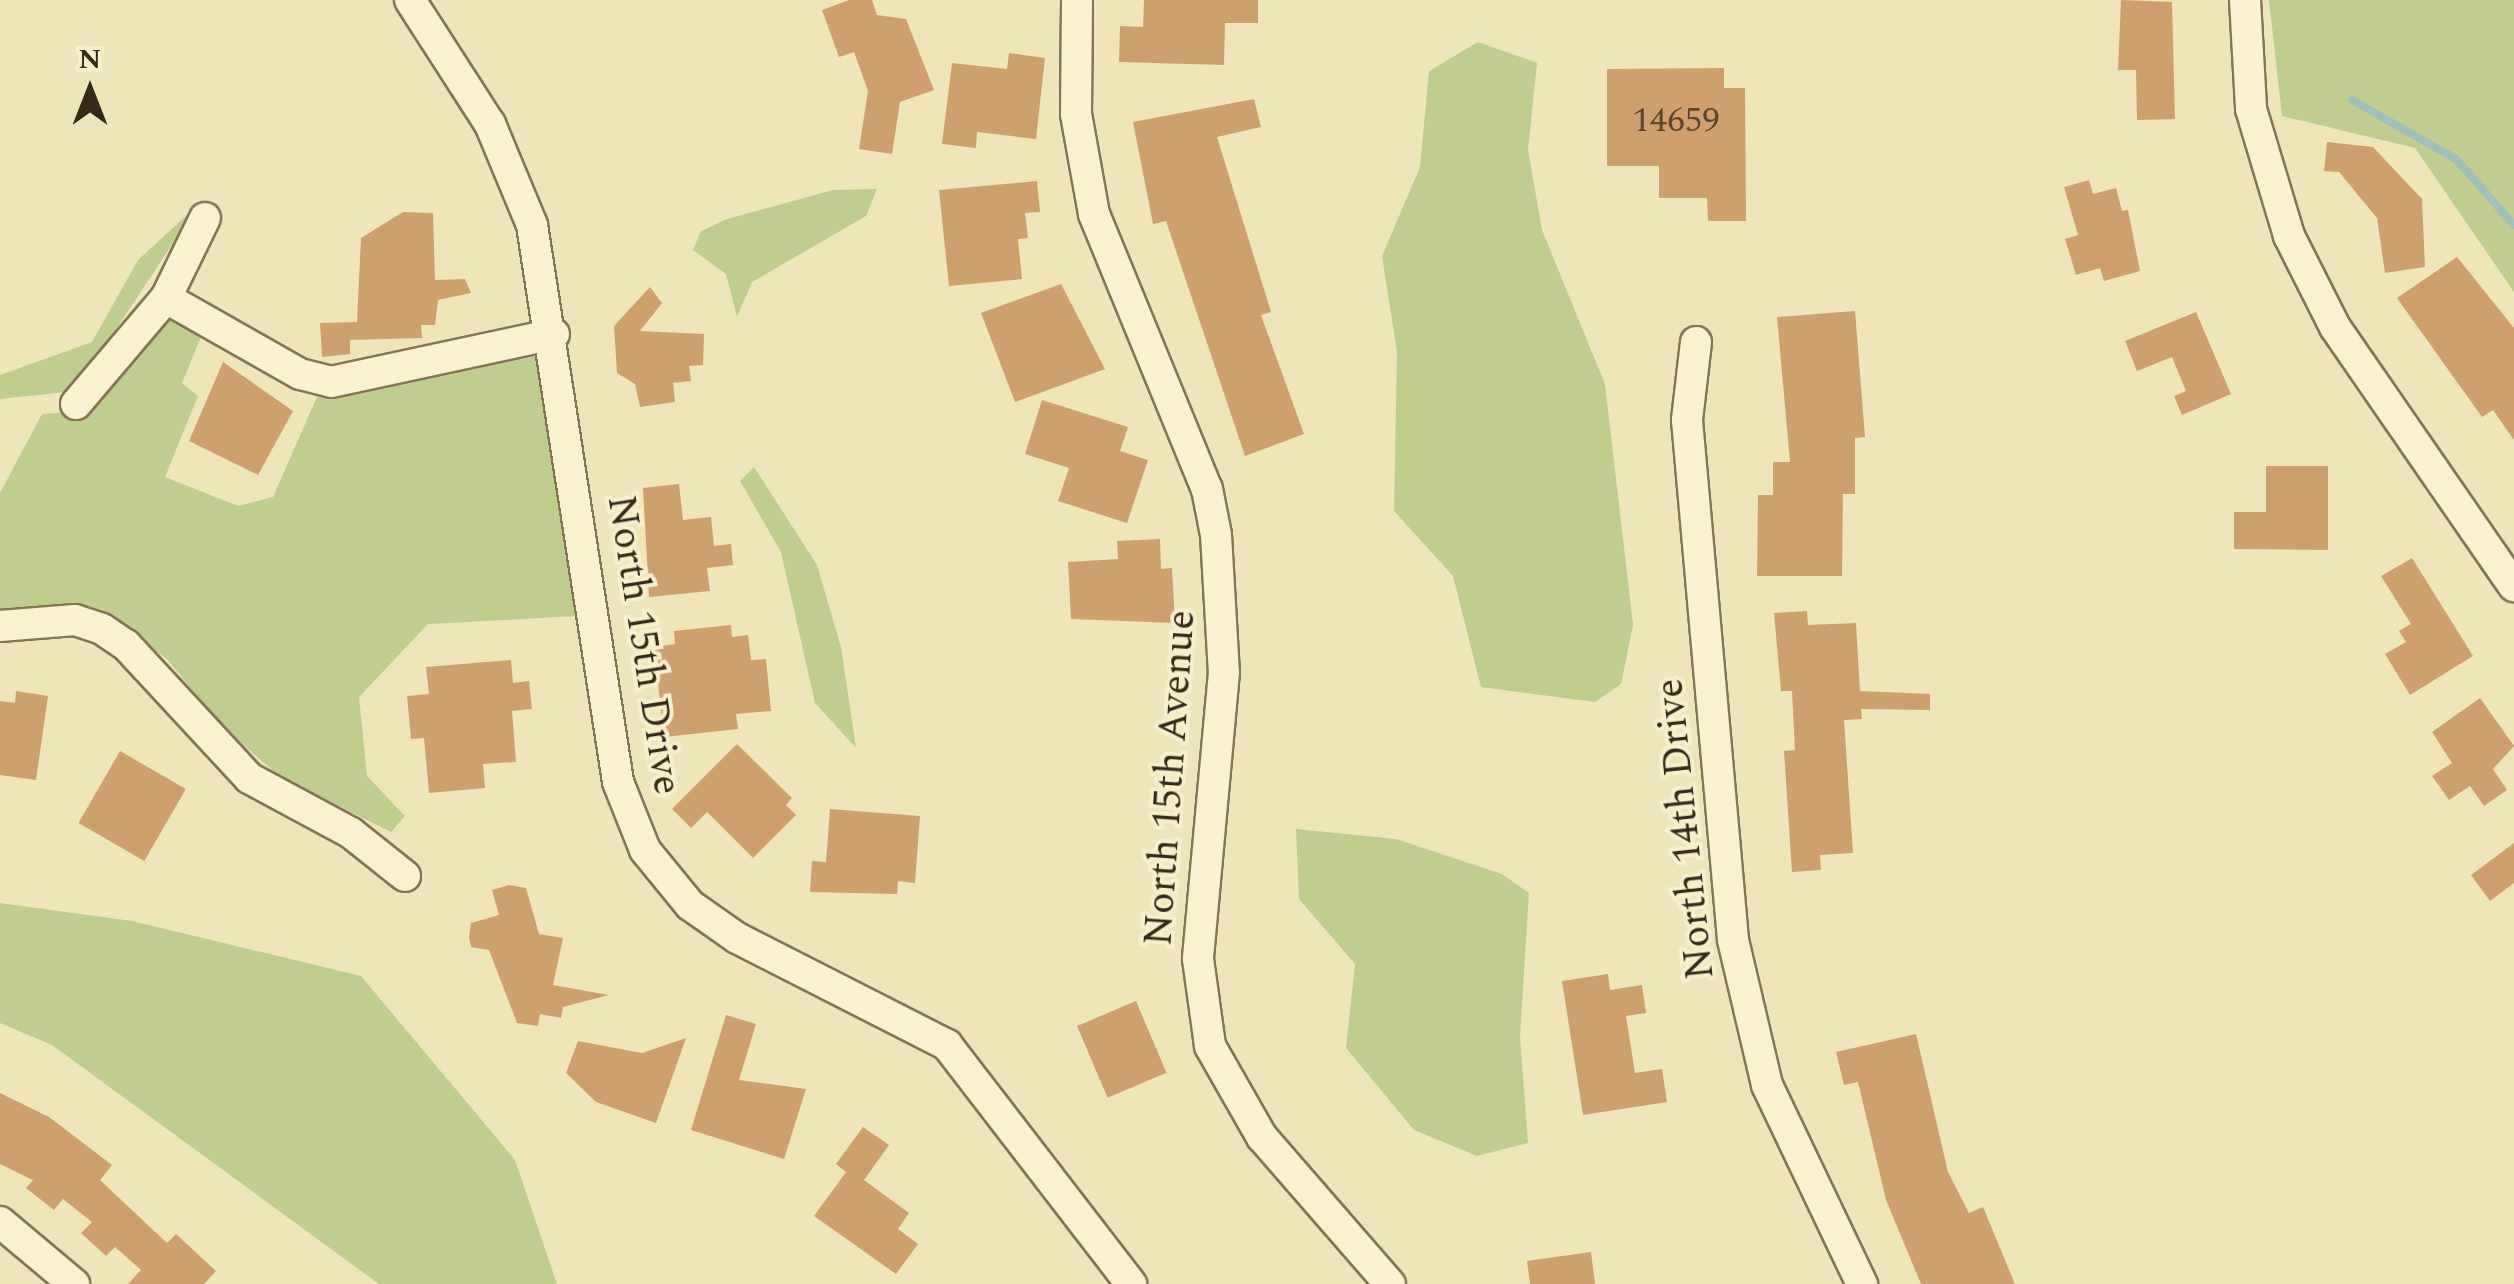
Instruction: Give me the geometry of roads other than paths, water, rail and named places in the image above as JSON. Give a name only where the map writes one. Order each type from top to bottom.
[{"type":"street","name":"North 15th Drive","points":[[410,0],[506,156],[532,225],[554,334],[618,782],[646,850],[690,905],[737,938],[948,1045],[1130,1284]]},
{"type":"street","name":"North 15th Avenue","points":[[1077,0],[1076,114],[1094,214],[1200,473],[1216,535],[1224,672],[1198,959],[1210,1046],[1262,1136],[1390,1284]]},
{"type":"street","points":[[2245,0],[2251,108],[2288,236],[2335,327],[2514,586]]},
{"type":"street","points":[[76,404],[166,298],[205,218]]},
{"type":"street","points":[[166,298],[300,374],[331,382],[554,334]]},
{"type":"street","name":"North 14th Drive","points":[[1696,342],[1687,420],[1733,940],[1767,1084],[1862,1284]]},
{"type":"street","points":[[0,626],[75,620],[102,629],[250,778],[351,833],[405,876]]},
{"type":"street","points":[[0,1222],[74,1284]]},
{"type":"waterway","points":[[2352,100],[2456,159],[2514,225]]}]
